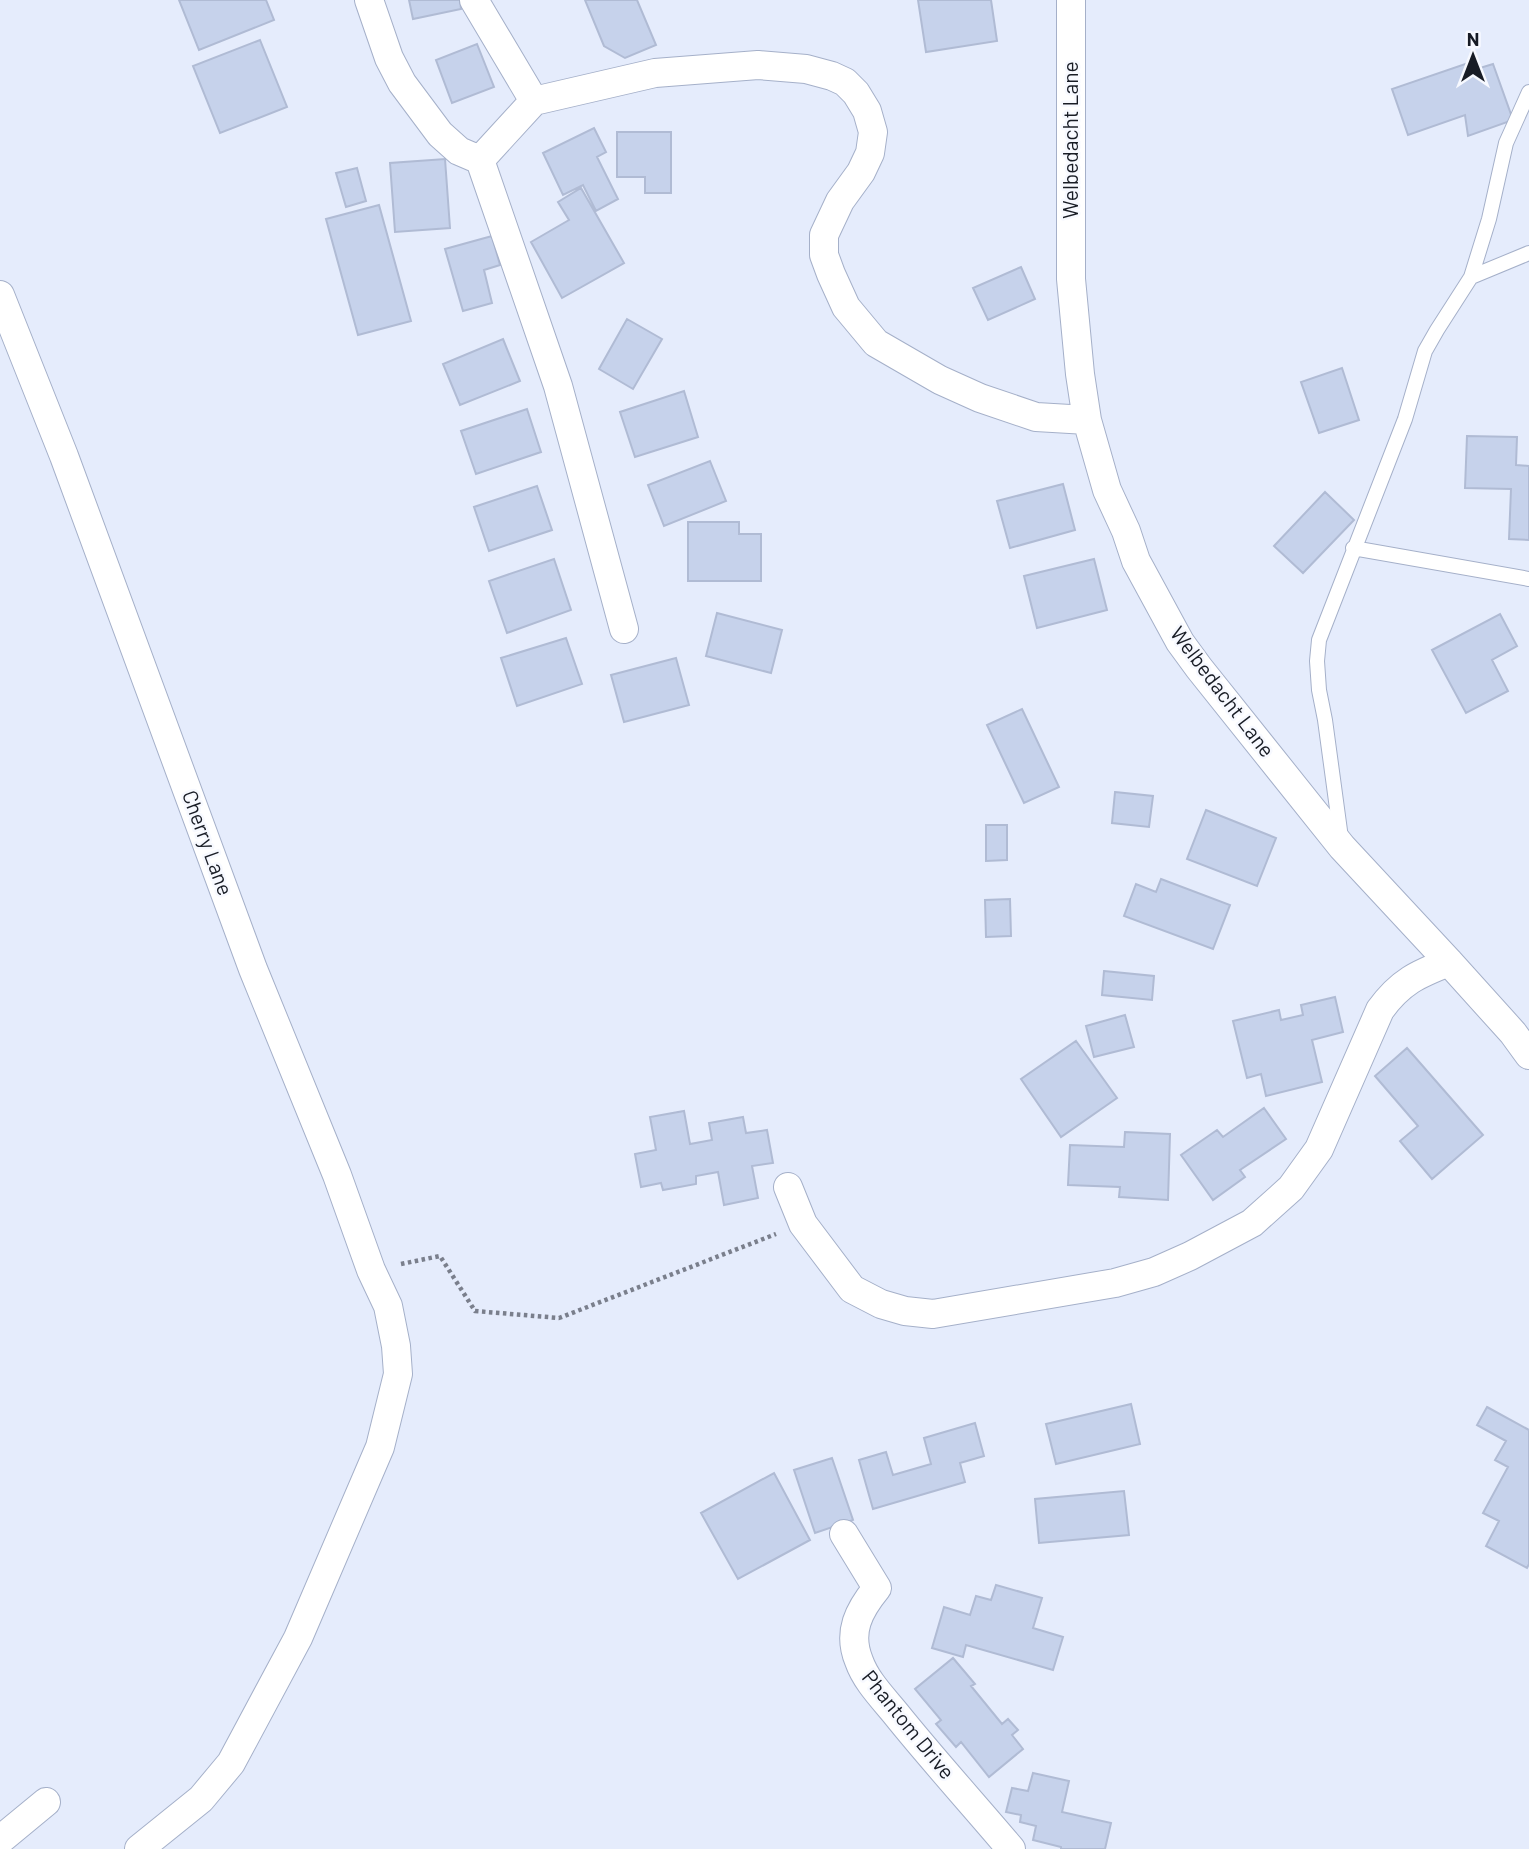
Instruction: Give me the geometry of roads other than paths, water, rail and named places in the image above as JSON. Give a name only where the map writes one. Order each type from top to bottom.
[{"type":"street","points":[[369,0],[389,58],[402,83],[440,134],[459,151],[480,160],[558,386],[624,629]]},
{"type":"street","points":[[474,0],[534,101]]},
{"type":"street","name":"Welbedacht Lane","points":[[1071,0],[1071,279],[1078,362],[1087,420],[1107,490],[1136,561],[1180,642],[1342,847],[1524,1038]]},
{"type":"street","points":[[480,160],[534,101],[655,74],[758,65],[806,69],[832,76],[845,82],[856,93],[867,111],[873,132],[870,153],[861,172],[840,201],[824,235],[824,255],[846,307],[876,343],[940,380],[979,398],[1036,417],[1087,420]]},
{"type":"street","name":"Cherry Lane","points":[[0,295],[64,456],[253,969],[337,1175],[371,1270],[388,1306],[396,1346],[398,1374],[380,1447],[298,1638],[231,1763],[201,1799],[139,1849]]},
{"type":"street","points":[[788,1186],[803,1224],[852,1289],[881,1304],[905,1311],[933,1314],[1115,1283],[1154,1272],[1252,1223],[1291,1188],[1319,1149],[1380,1010],[1392,993],[1418,974],[1449,962]]},
{"type":"street","name":"Phantom Drive","points":[[844,1534],[877,1587],[856,1619],[858,1661],[903,1723],[1011,1849]]},
{"type":"street","points":[[0,1840],[46,1802]]},
{"type":"lane","points":[[1342,847],[1325,720],[1318,690],[1319,640],[1405,419],[1425,351],[1471,277],[1489,219],[1506,144],[1529,92]]},
{"type":"lane","points":[[1471,277],[1529,253]]},
{"type":"lane","points":[[1353,548],[1529,579]]}]
